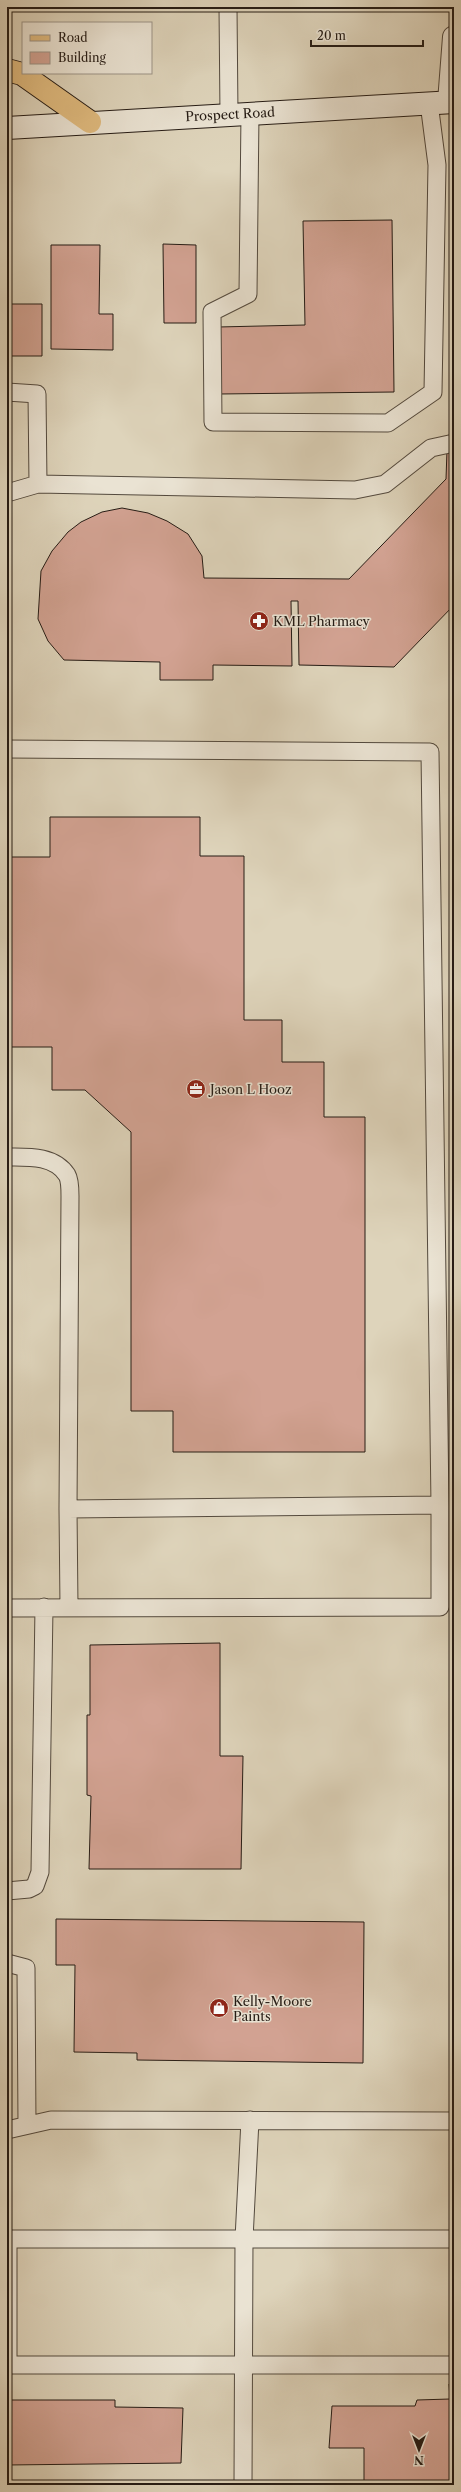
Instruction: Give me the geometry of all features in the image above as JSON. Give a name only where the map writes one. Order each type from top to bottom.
[{"type":"main road","points":[[444,103],[454,37]]},
{"type":"main road","points":[[7,70],[22,74],[90,122]]},
{"type":"main road","name":"Prospect Road","points":[[7,128],[90,122],[444,103]]},
{"type":"lane","points":[[228,7],[239,114],[248,294],[212,312],[214,422],[388,423],[433,392],[437,165],[444,103]]},
{"type":"lane","points":[[7,392],[37,394],[38,484]]},
{"type":"lane","points":[[7,493],[38,484],[355,490],[385,484],[431,448],[454,443]]},
{"type":"lane","points":[[7,749],[430,752],[440,1504],[440,1608],[7,1608]]},
{"type":"lane","points":[[7,1157],[39,1158],[57,1164],[68,1176],[70,1196],[68,1509],[69,1607]]},
{"type":"lane","points":[[68,1509],[440,1504]]},
{"type":"lane","points":[[7,1891],[29,1889],[35,1886],[40,1872],[44,1608]]},
{"type":"lane","points":[[7,1963],[26,1968],[27,2125]]},
{"type":"lane","points":[[7,2130],[51,2120],[454,2121]]},
{"type":"lane","points":[[243,2485],[244,2239],[250,2120]]},
{"type":"lane","points":[[454,2239],[8,2239],[8,2365],[454,2365]]},
{"type":"building","points":[[271,7],[318,7],[271,9]]},
{"type":"building","points":[[392,220],[394,392],[219,394],[218,327],[305,325],[303,221]]},
{"type":"building","points":[[163,244],[196,245],[196,323],[164,323]]},
{"type":"building","points":[[51,245],[100,245],[99,314],[113,314],[113,350],[51,349]]},
{"type":"building","points":[[7,304],[42,304],[42,356],[7,356]]},
{"type":"building","points":[[447,450],[454,450],[454,605],[394,667],[299,665],[298,601],[291,601],[292,666],[213,665],[213,680],[160,680],[160,662],[64,660],[48,641],[38,619],[41,571],[52,551],[68,532],[81,522],[102,512],[122,508],[148,513],[167,521],[188,534],[202,556],[204,578],[349,579],[446,479]]},
{"type":"building","points":[[50,817],[200,817],[200,856],[244,856],[244,1020],[282,1020],[282,1062],[324,1062],[324,1117],[365,1117],[365,1452],[173,1452],[173,1411],[131,1411],[131,1132],[85,1090],[52,1090],[52,1047],[11,1047],[10,857],[50,857]]},
{"type":"building","points":[[220,1643],[220,1756],[243,1756],[241,1869],[89,1869],[91,1796],[87,1795],[87,1715],[90,1715],[90,1645]]},
{"type":"building","name":"Kelly-Moore Paints","points":[[56,1919],[364,1922],[363,2063],[137,2060],[137,2053],[74,2052],[75,1965],[56,1965]]},
{"type":"building","points":[[449,2384],[454,2384],[454,2485],[364,2485],[364,2448],[329,2448],[332,2406],[415,2406],[417,2400],[450,2399]]},
{"type":"building","points":[[7,2400],[115,2400],[115,2407],[183,2408],[181,2463],[7,2465]]},
{"type":"place","name":"KML Pharmacy","points":[[259,621]]},
{"type":"place","name":"Jason L Hooz","points":[[196,1089]]},
{"type":"place","name":"Kelly-Moore Paints","points":[[219,2008]]}]
